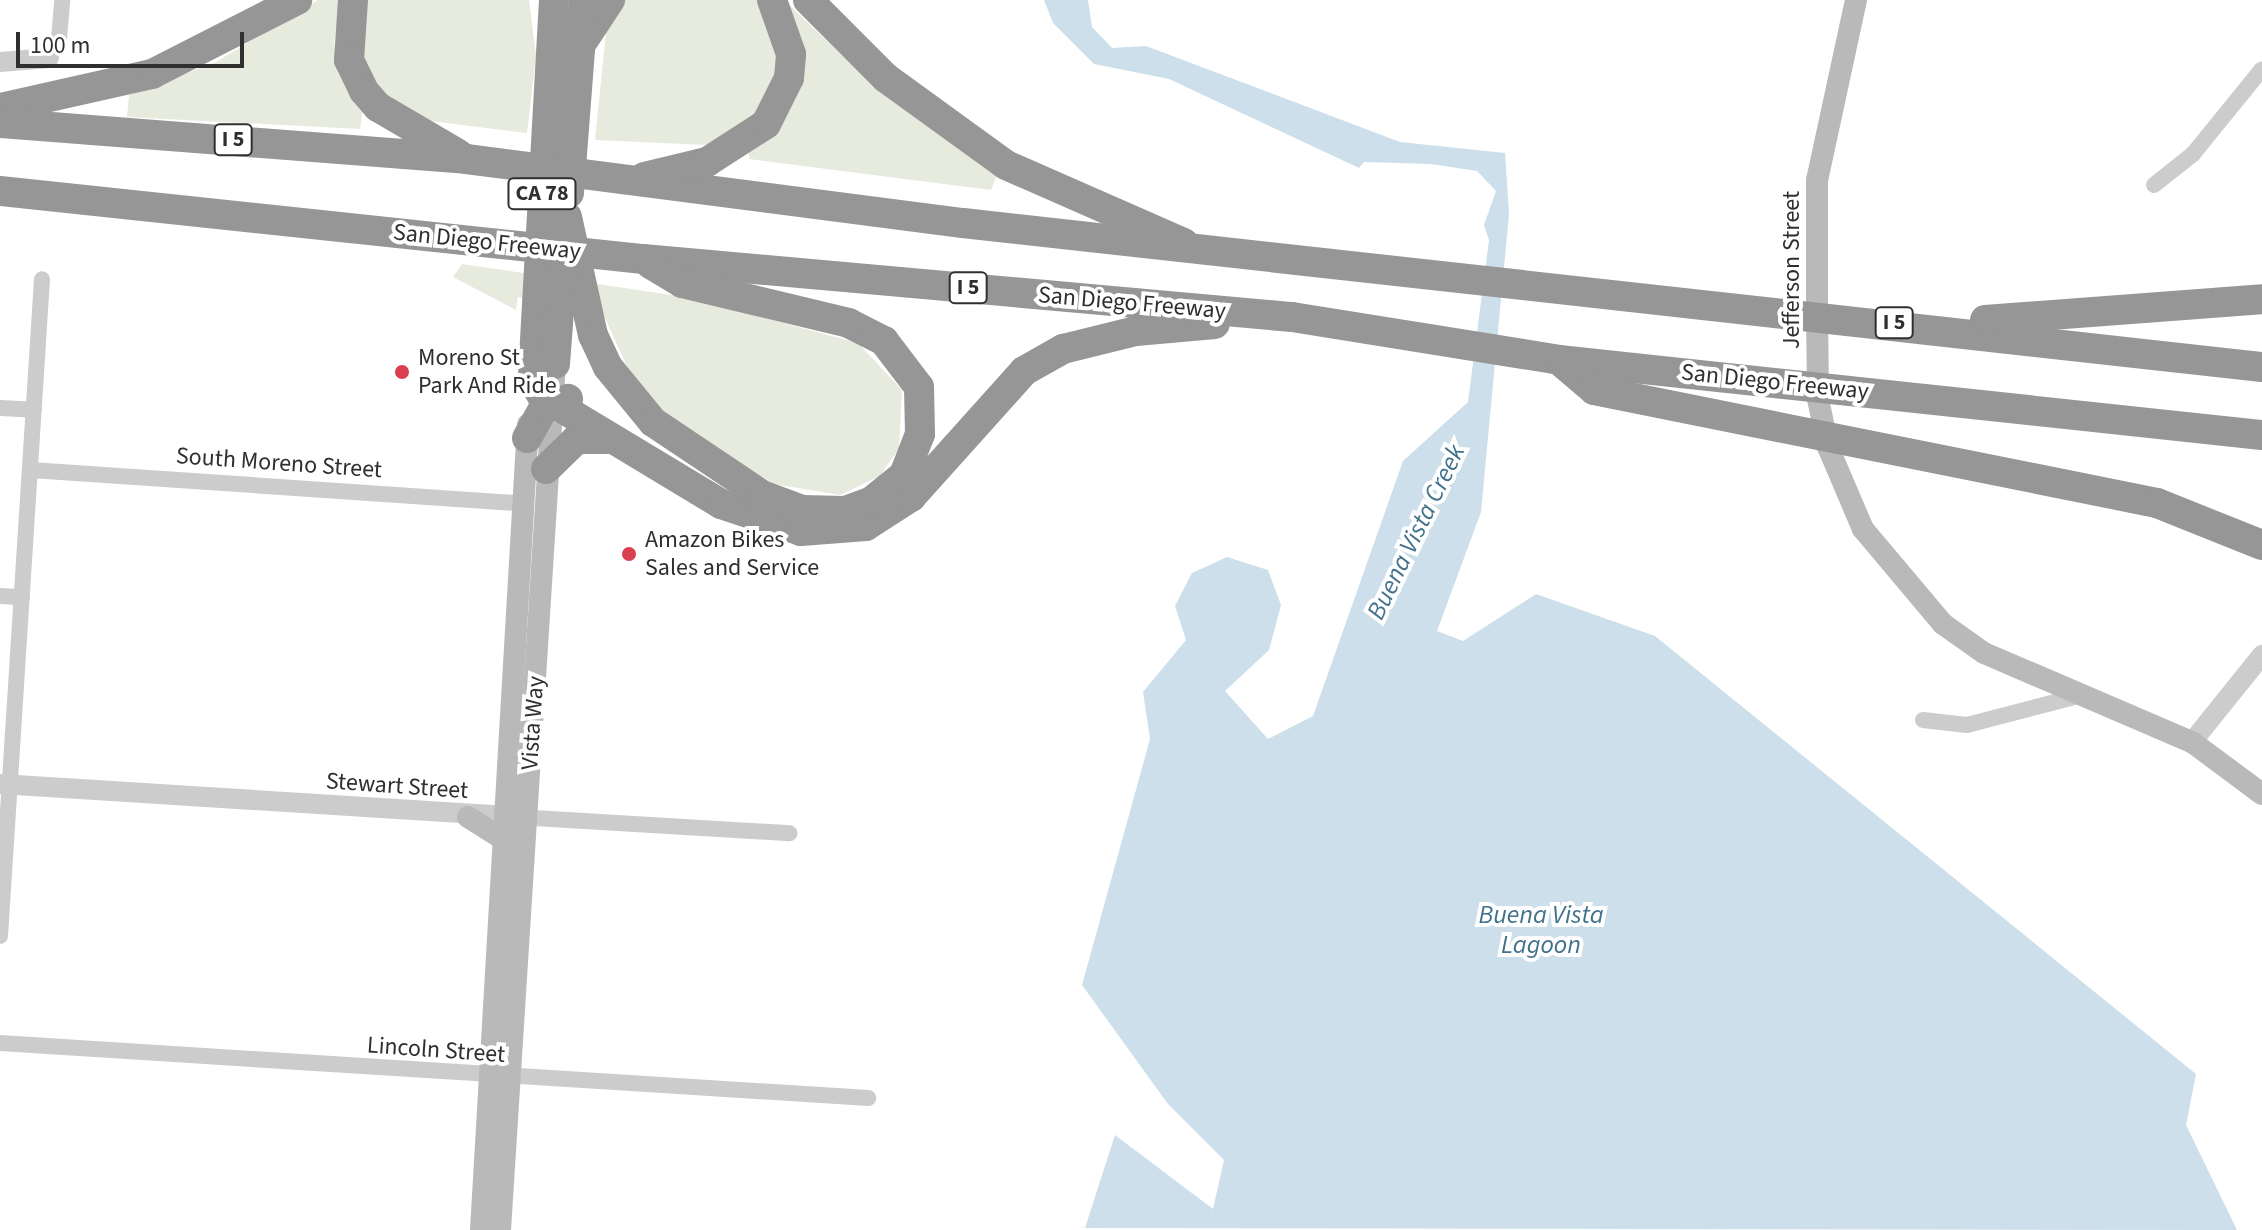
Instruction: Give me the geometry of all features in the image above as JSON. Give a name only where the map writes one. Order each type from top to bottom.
[{"type":"highway","points":[[0,108],[152,74],[297,0]]},
{"type":"highway","points":[[353,0],[349,60],[364,91],[378,107],[466,159]]},
{"type":"highway","points":[[539,0],[550,62]]},
{"type":"highway","name":"CA 78","points":[[544,364],[559,308],[567,217],[561,118],[550,62],[554,0]]},
{"type":"highway","name":"CA 78","points":[[559,308],[561,118],[580,45],[584,0]]},
{"type":"highway","points":[[580,45],[610,0]]},
{"type":"highway","points":[[618,183],[707,162],[766,124],[789,78],[791,54],[772,0]]},
{"type":"highway","points":[[808,0],[886,78],[1006,165],[1148,221],[1192,248]]},
{"type":"highway","name":"I 5","points":[[0,123],[466,159],[618,183],[1525,288],[1917,325],[2262,367]]},
{"type":"highway","name":"San Diego Freeway","points":[[0,191],[643,259],[1292,317],[1559,360],[2262,435]]},
{"type":"highway","points":[[559,308],[627,395],[702,458],[787,505],[845,511],[872,501],[904,475],[920,434],[919,387],[884,341],[849,323],[682,283],[643,259]]},
{"type":"highway","points":[[1917,325],[2262,299]]},
{"type":"highway","points":[[544,364],[537,390],[612,439],[768,524],[843,533],[890,515],[989,403],[1063,349],[1136,331],[1292,317]]},
{"type":"highway","points":[[1559,360],[1594,390],[2157,503],[2262,545]]},
{"type":"highway","points":[[551,402],[586,401],[665,450],[702,458]]},
{"type":"highway","points":[[527,438],[551,402]]},
{"type":"highway","points":[[546,469],[577,439],[612,439]]},
{"type":"main road","name":"Jefferson Street","points":[[1856,0],[1819,166],[1818,399],[1828,447],[1863,529],[1943,624],[1984,653],[2078,696],[2192,742],[2262,794]]},
{"type":"main road","name":"Vista Way","points":[[530,606],[524,504],[527,438],[544,364]]},
{"type":"main road","name":"Vista Way","points":[[481,1230],[498,1078],[530,606],[551,402]]},
{"type":"main road","points":[[468,817],[506,841]]},
{"type":"main road","name":"Vista Way","points":[[500,1230],[498,1078],[506,841],[517,817]]},
{"type":"street","points":[[0,62],[49,58],[59,38],[62,0]]},
{"type":"street","points":[[2154,185],[2193,154],[2262,69]]},
{"type":"street","points":[[0,936],[5,784],[22,597],[42,279]]},
{"type":"street","points":[[0,408],[34,410]]},
{"type":"street","name":"South Moreno Street","points":[[31,470],[524,504]]},
{"type":"street","points":[[0,596],[22,597]]},
{"type":"street","points":[[2192,742],[2262,655]]},
{"type":"street","points":[[1923,720],[1967,725],[2078,696]]},
{"type":"street","name":"Stewart Street","points":[[5,784],[468,817],[517,817],[790,833]]},
{"type":"street","name":"Lincoln Street","points":[[0,1043],[498,1078],[868,1098]]},
{"type":"shaded area","points":[[318,0],[341,0],[334,44],[363,109],[360,129],[127,117],[129,95],[216,62]]},
{"type":"shaded area","points":[[364,0],[529,0],[536,56],[527,133],[423,120],[385,99],[362,59]]},
{"type":"shaded area","points":[[624,0],[759,0],[782,45],[768,107],[707,145],[595,140],[606,32]]},
{"type":"shaded area","points":[[784,0],[873,85],[998,173],[991,190],[749,159],[749,148],[769,133]]},
{"type":"shaded area","points":[[462,264],[685,297],[858,343],[902,390],[899,448],[880,476],[840,495],[774,484],[673,423],[634,382],[602,311],[518,297],[516,310],[453,277]]},
{"type":"water","name":"Buena Vista Lagoon","points":[[1044,0],[1088,0],[1092,27],[1112,48],[1146,46],[1400,142],[1505,153],[1509,214],[1481,512],[1437,631],[1463,641],[1536,594],[1655,636],[2196,1074],[2186,1125],[2237,1230],[1085,1228],[1115,1135],[1213,1209],[1224,1160],[1168,1104],[1082,985],[1150,739],[1143,692],[1186,640],[1175,606],[1192,573],[1227,557],[1268,570],[1281,605],[1269,650],[1225,691],[1268,739],[1313,716],[1403,461],[1468,402],[1489,240],[1484,225],[1496,191],[1477,171],[1431,164],[1364,162],[1359,168],[1169,79],[1094,64],[1053,23]]},
{"type":"place","name":"Moreno St Park And Ride","points":[[402,372]]},
{"type":"place","name":"Amazon Bikes Sales and Service","points":[[629,554]]},
{"type":"water label","name":"Buena Vista Creek","points":[[1416,532]]}]
